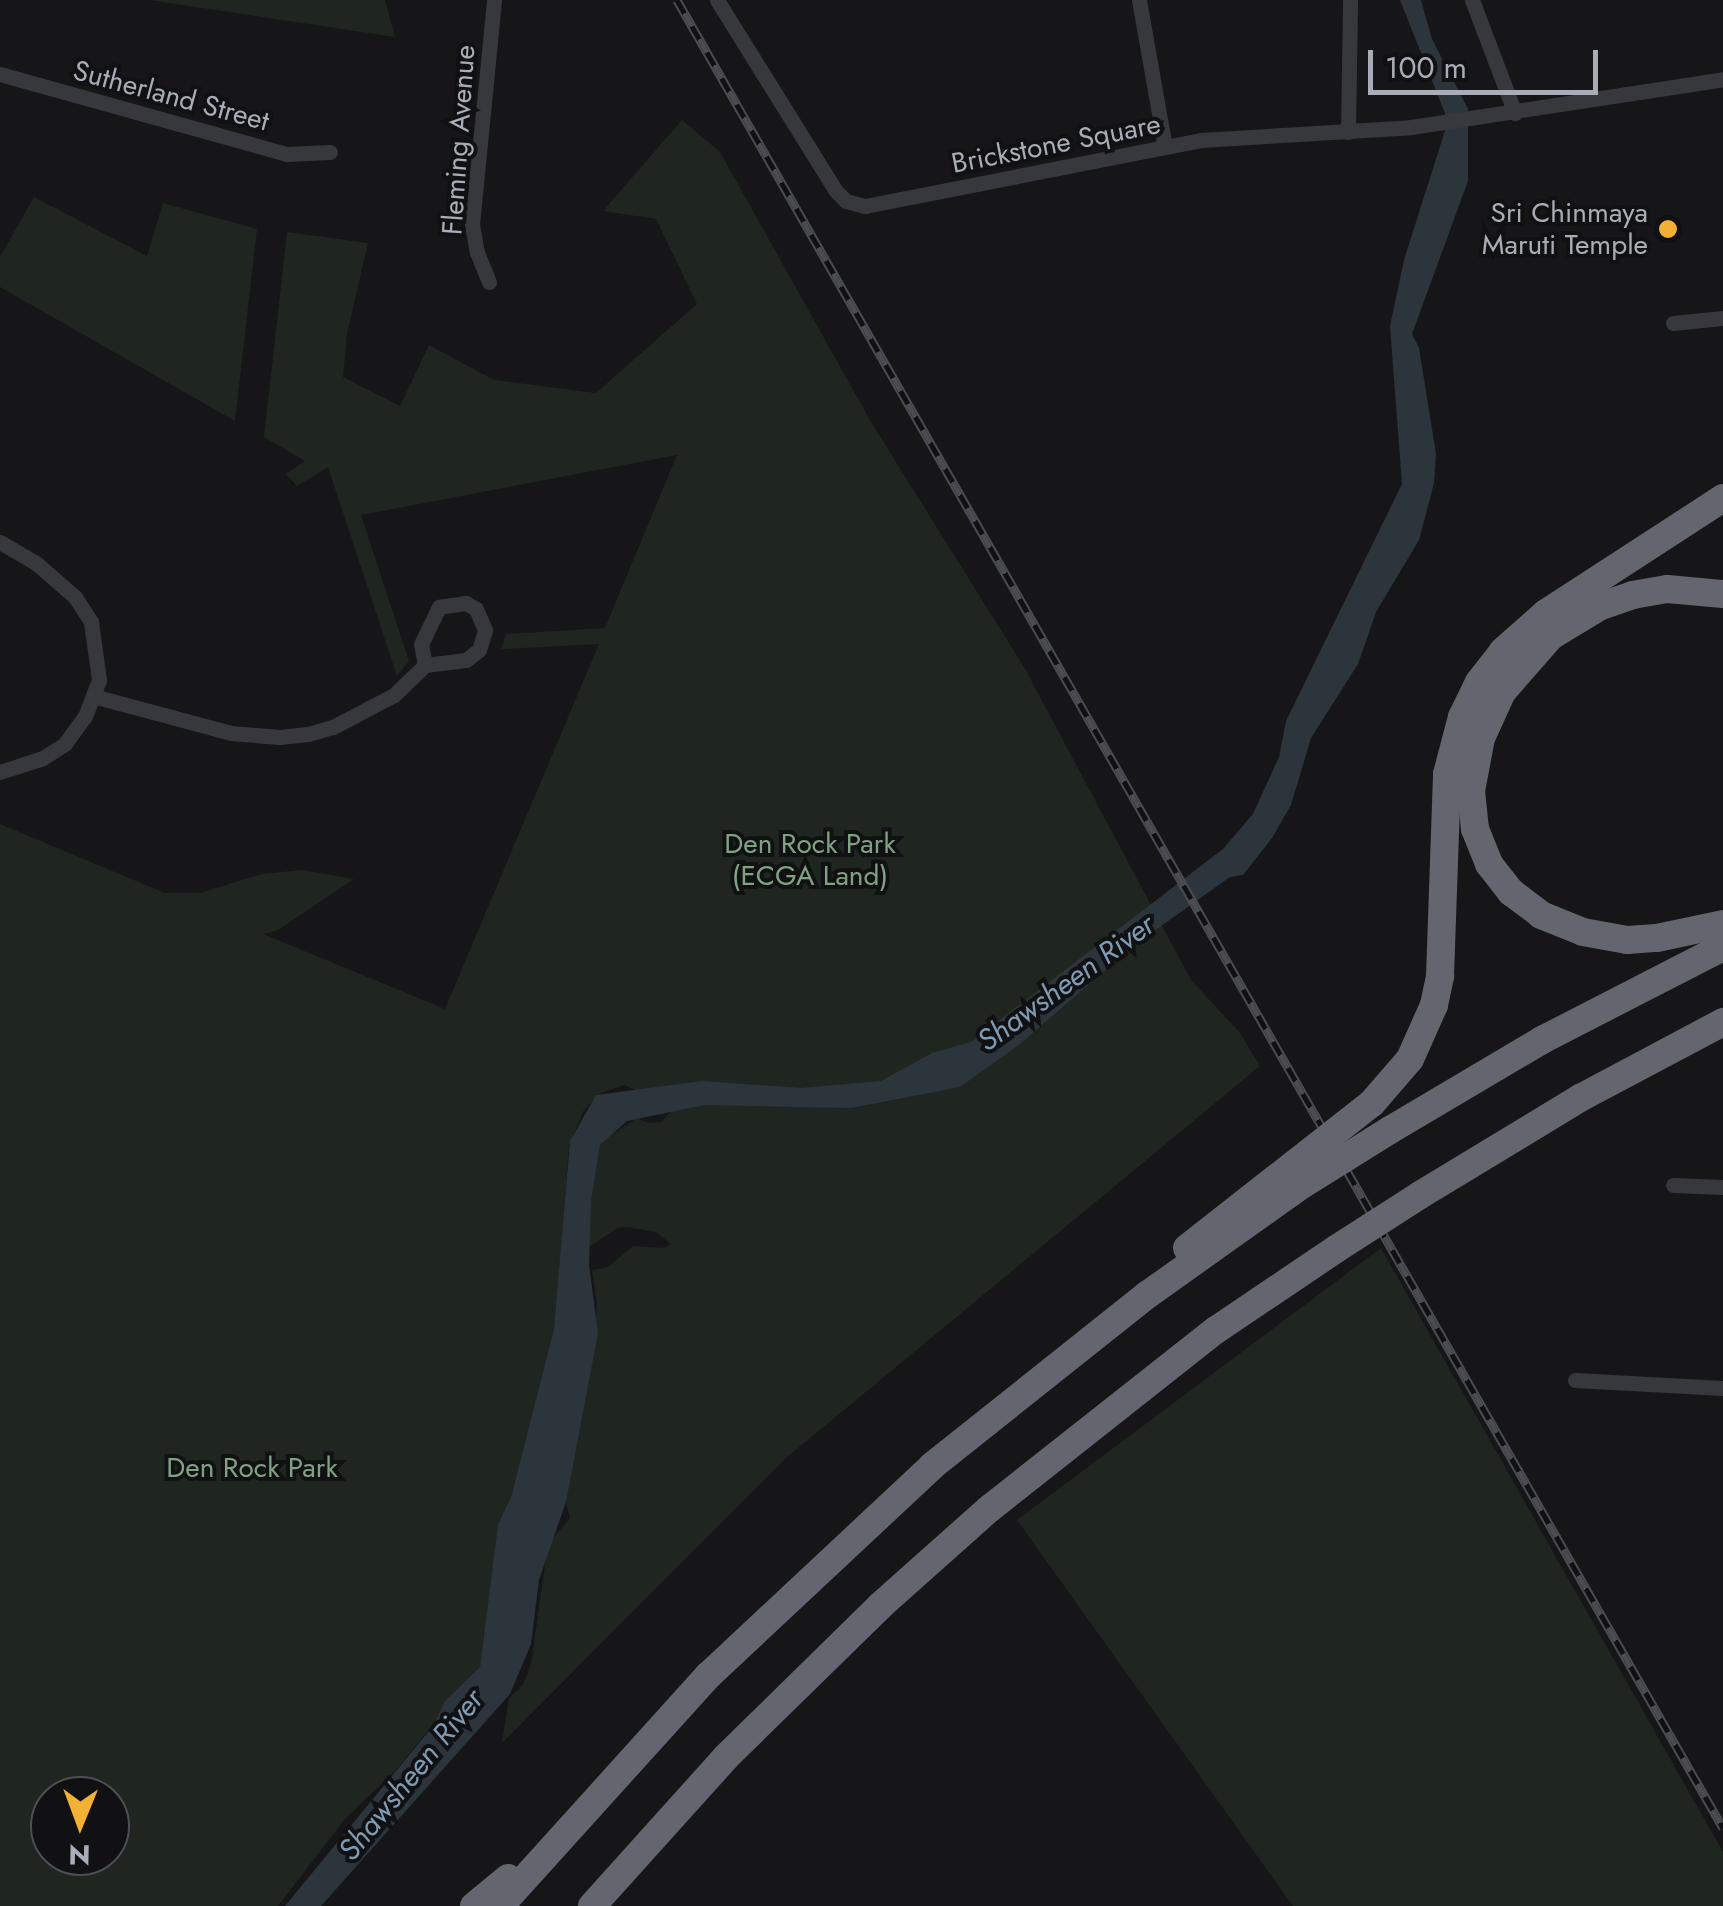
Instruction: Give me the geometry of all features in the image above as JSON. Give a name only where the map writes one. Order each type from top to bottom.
[{"type":"highway","points":[[1297,1175],[1372,1103],[1410,1060],[1434,1005],[1440,976],[1447,774],[1462,717],[1479,682],[1503,651],[1546,613],[1723,498]]},
{"type":"highway","points":[[1723,594],[1667,589],[1633,595],[1582,615],[1551,636],[1502,692],[1481,738],[1471,791],[1476,829],[1489,864],[1512,892],[1541,915],[1583,932],[1627,940],[1723,924]]},
{"type":"highway","points":[[500,1906],[708,1675],[932,1466],[1147,1295],[1206,1230],[1297,1175],[1390,1130],[1542,1040],[1723,946]]},
{"type":"highway","points":[[599,1900],[726,1757],[880,1606],[989,1509],[1216,1330],[1420,1194],[1582,1097],[1723,1022]]},
{"type":"highway","points":[[474,1906],[539,1859]]},
{"type":"street","name":"Fleming Avenue","points":[[489,282],[476,253],[472,225],[494,0]]},
{"type":"street","name":"Brickstone Square","points":[[717,0],[836,191],[852,204],[880,205],[1201,140],[1411,127],[1723,79]]},
{"type":"street","points":[[1139,0],[1165,148]]},
{"type":"street","points":[[1348,132],[1350,0]]},
{"type":"street","points":[[1472,0],[1516,113]]},
{"type":"street","name":"Sutherland Street","points":[[0,74],[287,154],[330,152]]},
{"type":"street","points":[[1672,323],[1723,318]]},
{"type":"street","points":[[0,542],[36,563],[62,585],[92,622],[99,680],[85,716],[65,744],[42,758],[0,772]]},
{"type":"street","points":[[93,696],[231,733],[280,738],[332,728],[394,695],[424,665],[466,660],[480,650],[486,630],[476,610],[466,603],[439,607],[421,644],[424,665]]},
{"type":"street","points":[[1673,1185],[1723,1187]]},
{"type":"street","points":[[1575,1380],[1723,1388]]},
{"type":"green space","points":[[149,0],[385,0],[395,37]]},
{"type":"green space","points":[[682,120],[720,152],[871,422],[1024,667],[1191,980],[1240,1033],[1260,1066],[786,1458],[502,1743],[509,1698],[523,1685],[531,1664],[548,1544],[570,1518],[563,1491],[592,1360],[597,1304],[592,1270],[608,1267],[633,1246],[664,1248],[671,1244],[656,1232],[628,1227],[617,1228],[589,1247],[586,1235],[594,1147],[637,1118],[648,1123],[662,1122],[675,1106],[624,1085],[599,1094],[584,1110],[569,1145],[556,1322],[511,1497],[498,1524],[480,1667],[395,1771],[345,1819],[278,1906],[0,1906],[0,824],[165,893],[200,893],[262,874],[302,870],[354,879],[278,930],[263,934],[445,1009],[599,644],[501,649],[506,634],[605,628],[677,455],[361,515],[409,661],[397,676],[328,467],[297,486],[286,474],[305,461],[264,437],[287,232],[368,243],[347,334],[343,377],[400,406],[429,345],[494,380],[596,393],[697,304],[656,219],[603,211]]},
{"type":"green space","points":[[34,197],[147,256],[163,203],[257,229],[235,421],[0,287],[0,257]]},
{"type":"green space","points":[[1381,1248],[1723,1852],[1723,1906],[1293,1906],[1017,1520]]},
{"type":"water","name":"Shawsheen River","points":[[1400,0],[1421,0],[1432,39],[1468,109],[1468,181],[1412,334],[1419,348],[1436,454],[1434,483],[1419,540],[1376,612],[1358,664],[1311,738],[1291,805],[1272,838],[1243,875],[1230,877],[1133,946],[1020,1044],[960,1087],[851,1108],[704,1105],[627,1121],[600,1145],[591,1201],[589,1265],[598,1333],[566,1502],[539,1580],[531,1644],[510,1694],[321,1906],[285,1906],[433,1726],[445,1701],[480,1667],[498,1524],[511,1497],[554,1329],[570,1141],[596,1095],[702,1081],[801,1088],[881,1081],[932,1053],[971,1042],[1223,849],[1253,814],[1279,757],[1286,721],[1402,484],[1390,326],[1404,260],[1448,121]]},
{"type":"railway","points":[[677,0],[1723,1828]]},
{"type":"place","name":"Sri Chinmaya Maruti Temple","points":[[1668,229]]},
{"type":"park label","name":"Den Rock Park (ECGA Land)","points":[[810,860]]},
{"type":"park label","name":"Den Rock Park","points":[[252,1468]]}]
